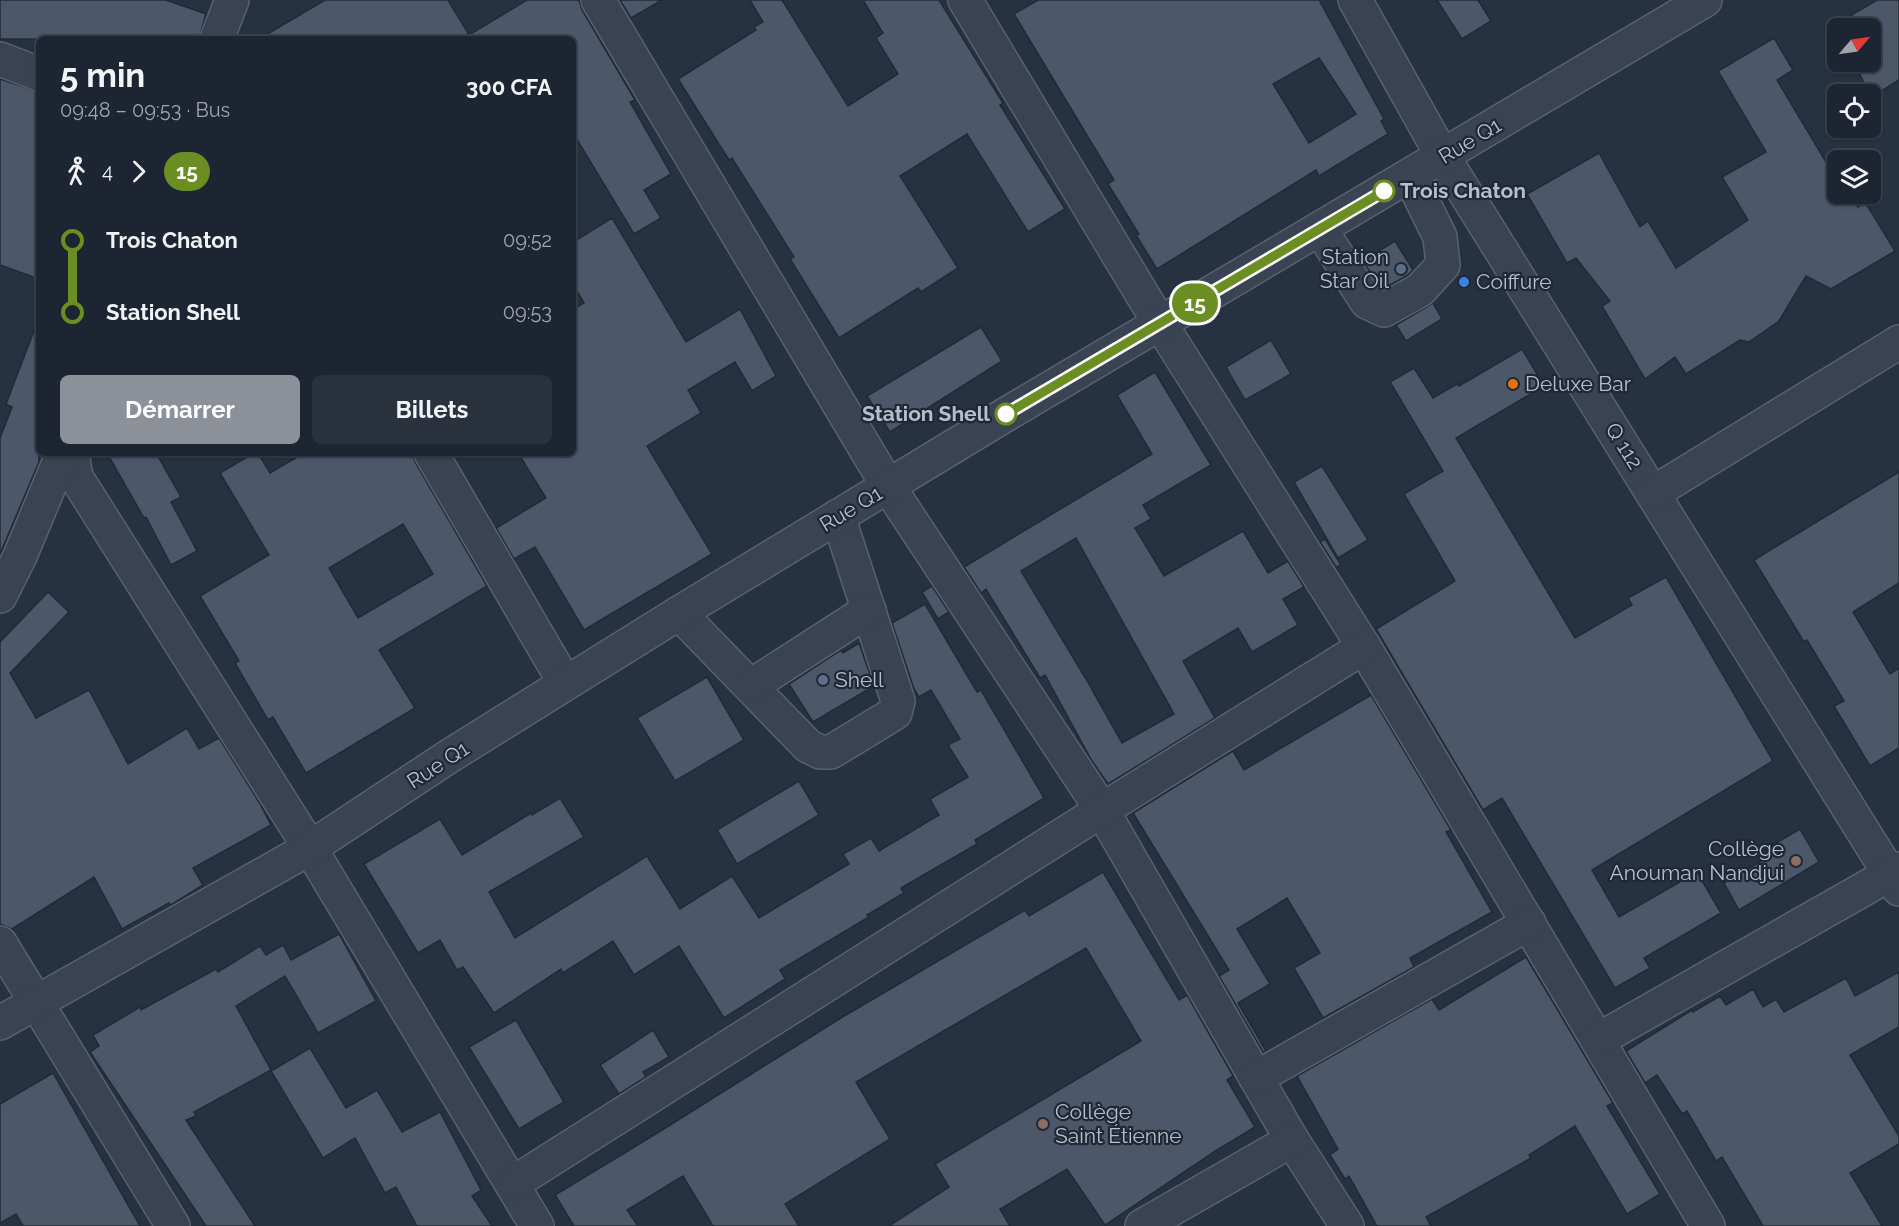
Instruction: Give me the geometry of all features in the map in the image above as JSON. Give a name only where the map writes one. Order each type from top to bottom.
[{"type":"street","points":[[218,36],[232,0]]},
{"type":"street","points":[[598,0],[888,486],[1102,810],[1292,1140],[1347,1226]]},
{"type":"street","points":[[965,0],[1160,324],[1364,647],[1708,1226]]},
{"type":"street","name":"Q 112","points":[[1355,0],[1443,157],[1896,877]]},
{"type":"street","name":"Rue Q1","points":[[0,1023],[310,848],[565,683],[838,516],[1705,0]]},
{"type":"street","points":[[0,58],[36,73]]},
{"type":"street","points":[[1320,229],[1367,302],[1384,310],[1420,290],[1443,265],[1440,237],[1410,176]]},
{"type":"street","points":[[1653,493],[1899,342]]},
{"type":"street","points":[[0,596],[20,556],[62,456]]},
{"type":"street","points":[[72,456],[76,477],[310,848],[537,1226]]},
{"type":"street","points":[[433,456],[565,683]]},
{"type":"street","points":[[679,613],[808,746],[820,752],[831,752],[895,713],[898,701],[838,516]]},
{"type":"street","points":[[751,686],[869,610]]},
{"type":"street","points":[[512,1184],[1102,810],[1364,647]]},
{"type":"street","points":[[1598,1040],[1896,877]]},
{"type":"street","points":[[1256,1078],[1529,923]]},
{"type":"street","points":[[0,943],[173,1226]]},
{"type":"street","points":[[1142,1226],[1292,1140]]},
{"type":"building","points":[[0,0],[166,0],[206,14],[200,36],[36,36],[36,39],[0,39]]},
{"type":"building","points":[[325,0],[448,0],[469,35],[527,0],[579,0],[582,10],[635,100],[630,102],[671,174],[644,190],[661,218],[634,234],[576,138],[576,36],[264,36]]},
{"type":"building","points":[[620,0],[662,0],[631,18]]},
{"type":"building","points":[[750,0],[782,0],[848,106],[898,74],[876,38],[883,33],[863,0],[939,0],[1003,103],[1000,105],[1065,209],[1028,232],[967,134],[900,176],[958,268],[921,292],[918,288],[839,338],[790,259],[794,257],[732,158],[729,160],[678,79],[756,30],[754,27],[763,22]]},
{"type":"building","points":[[1038,0],[1319,0],[1384,119],[1381,121],[1388,134],[1319,176],[1316,170],[1157,269],[1136,235],[1139,234],[1108,184],[1114,180],[1014,14]],"holes":[[[1319,58],[1356,114],[1309,143],[1273,84]]]},
{"type":"building","points":[[1437,0],[1478,0],[1491,21],[1462,39]]},
{"type":"building","points":[[1877,0],[1899,0],[1899,80],[1881,91],[1881,84],[1865,84],[1858,72],[1881,72],[1881,18],[1847,18]]},
{"type":"building","points":[[1774,38],[1793,70],[1777,80],[1827,164],[1827,204],[1856,204],[1858,207],[1866,204],[1895,251],[1831,289],[1806,276],[1779,321],[1749,342],[1740,340],[1686,374],[1675,357],[1645,379],[1602,306],[1610,301],[1576,258],[1567,263],[1527,194],[1599,153],[1640,227],[1648,221],[1676,268],[1748,220],[1722,177],[1766,152],[1718,71]]},
{"type":"building","points":[[0,79],[36,91],[36,278],[0,265]]},
{"type":"building","points":[[612,218],[686,342],[740,309],[776,376],[752,391],[735,362],[688,390],[701,413],[647,446],[712,554],[584,630],[535,547],[514,559],[496,528],[546,498],[520,456],[576,456],[576,307],[584,303],[576,289],[576,240]]},
{"type":"building","points":[[1395,241],[1413,270],[1383,289],[1363,261]]},
{"type":"building","points":[[1433,303],[1442,319],[1406,341],[1396,325]]},
{"type":"building","points":[[36,326],[36,456],[39,456],[39,462],[0,554],[0,438],[12,407],[6,404]]},
{"type":"building","points":[[981,327],[1002,361],[890,432],[867,396]]},
{"type":"building","points":[[1271,340],[1291,374],[1245,400],[1226,367]]},
{"type":"building","points":[[1522,349],[1544,386],[1456,438],[1575,638],[1632,605],[1628,598],[1666,577],[1773,761],[1592,870],[1619,917],[1697,872],[1721,913],[1644,958],[1650,968],[1615,988],[1502,798],[1483,810],[1376,629],[1455,581],[1404,494],[1443,471],[1390,382],[1414,368],[1433,398],[1457,384],[1459,386]]},
{"type":"building","points":[[1155,372],[1211,465],[1143,505],[1151,519],[1135,528],[1164,576],[1243,531],[1268,573],[1288,561],[1304,587],[1283,599],[1298,625],[1252,652],[1238,628],[1183,661],[1215,718],[1108,784],[1092,761],[1045,675],[1040,678],[986,589],[981,593],[964,567],[1152,454],[1117,395]],"holes":[[[1076,538],[1174,714],[1122,743],[1021,571]]]},
{"type":"building","points":[[109,456],[158,456],[181,497],[171,502],[197,551],[171,565],[146,517],[144,518]]},
{"type":"building","points":[[249,456],[260,456],[270,473],[299,456],[413,456],[487,586],[379,650],[415,708],[306,773],[273,717],[268,720],[235,663],[239,661],[200,596],[269,555],[220,473]],"holes":[[[403,524],[433,574],[358,618],[329,568]]]},
{"type":"building","points":[[1322,466],[1368,540],[1338,558],[1294,482]]},
{"type":"building","points":[[1899,472],[1899,583],[1853,612],[1890,674],[1899,668],[1899,748],[1870,766],[1834,706],[1844,701],[1807,640],[1804,642],[1754,560]]},
{"type":"building","points":[[1325,539],[1341,565],[1336,567],[1320,542]]},
{"type":"building","points":[[932,586],[949,612],[938,619],[922,592]]},
{"type":"building","points":[[48,592],[69,612],[10,673],[36,718],[89,690],[128,764],[187,728],[199,749],[219,738],[271,825],[193,868],[203,885],[171,905],[169,903],[122,929],[94,877],[12,929],[0,924],[0,642]]},
{"type":"building","points":[[925,604],[977,692],[981,690],[1044,798],[975,840],[977,844],[901,888],[904,893],[867,915],[869,917],[780,970],[785,979],[724,1018],[679,946],[634,975],[613,941],[563,973],[561,969],[494,1013],[463,967],[457,970],[440,940],[418,953],[364,864],[440,819],[462,855],[560,798],[584,837],[489,892],[515,938],[647,856],[680,909],[732,876],[759,918],[849,864],[843,854],[871,838],[879,851],[939,815],[930,799],[968,777],[948,745],[960,739],[931,690],[919,697],[914,689],[892,623]]},
{"type":"building","name":"Shell","points":[[859,643],[874,686],[813,722],[789,684],[841,650],[843,653]]},
{"type":"building","points":[[707,677],[744,740],[675,781],[637,718]]},
{"type":"building","points":[[1371,695],[1451,830],[1446,832],[1492,912],[1410,958],[1414,967],[1323,1018],[1294,968],[1320,953],[1287,898],[1237,929],[1270,984],[1238,1003],[1266,1051],[1263,1052],[1219,976],[1229,970],[1133,813],[1233,751],[1244,770]]},
{"type":"building","points":[[799,781],[819,815],[737,864],[717,830]]},
{"type":"building","points":[[1800,829],[1819,862],[1739,910],[1724,883],[1770,856],[1766,849]]},
{"type":"building","points":[[1103,872],[1179,1000],[1187,995],[1233,1076],[1227,1080],[1255,1127],[1105,1225],[1067,1169],[1000,1209],[1010,1226],[889,1226],[949,1187],[935,1164],[1141,1041],[1086,948],[856,1082],[890,1139],[785,1204],[799,1226],[713,1226],[683,1176],[627,1210],[638,1226],[574,1226],[555,1195],[841,1018],[1025,910],[1029,916]]},
{"type":"building","points":[[339,934],[376,1001],[318,1033],[285,976],[236,1006],[271,1070],[194,1112],[196,1116],[186,1120],[255,1226],[206,1226],[90,1052],[99,1046],[93,1035],[140,1007],[141,1010],[216,969],[218,972],[260,946],[266,955],[283,945],[291,960]]},
{"type":"building","points":[[1526,957],[1613,1103],[1607,1106],[1660,1194],[1627,1214],[1575,1126],[1529,1155],[1531,1158],[1426,1217],[1431,1226],[1377,1226],[1349,1176],[1345,1179],[1330,1155],[1338,1149],[1297,1076],[1432,999],[1439,1010]]},
{"type":"building","points":[[1899,972],[1899,1027],[1850,1055],[1899,1136],[1899,1144],[1850,1173],[1882,1226],[1763,1226],[1722,1157],[1716,1161],[1687,1111],[1682,1114],[1657,1075],[1645,1083],[1626,1051],[1692,1010],[1693,1012],[1720,996],[1726,1005],[1753,989],[1763,1007],[1776,999],[1784,1012],[1846,978],[1855,996]]},
{"type":"building","points":[[516,1020],[564,1102],[519,1129],[469,1047]]},
{"type":"building","points":[[653,1030],[669,1057],[643,1072],[646,1077],[619,1094],[600,1065]]},
{"type":"building","points":[[310,1048],[346,1108],[377,1090],[402,1132],[440,1112],[481,1190],[472,1196],[492,1226],[417,1226],[396,1187],[385,1193],[355,1138],[323,1158],[271,1071]]},
{"type":"building","points":[[53,1073],[140,1226],[23,1226],[16,1214],[0,1223],[0,1104]]},
{"type":"bus line","name":"15","points":[[1006,414],[1384,191]]},
{"type":"place","name":"Trois Chaton","points":[[1384,191]]},
{"type":"place","name":"Station Star Oil","points":[[1401,269]]},
{"type":"place","name":"Coiffure","points":[[1464,282]]},
{"type":"place","name":"Deluxe Bar","points":[[1513,384]]},
{"type":"place","name":"Station Shell","points":[[1006,414]]},
{"type":"place","name":"Shell","points":[[823,680]]},
{"type":"place","name":"Collège Anouman Nandjui","points":[[1796,861]]},
{"type":"place","name":"Collège Saint Étienne","points":[[1043,1124]]}]
